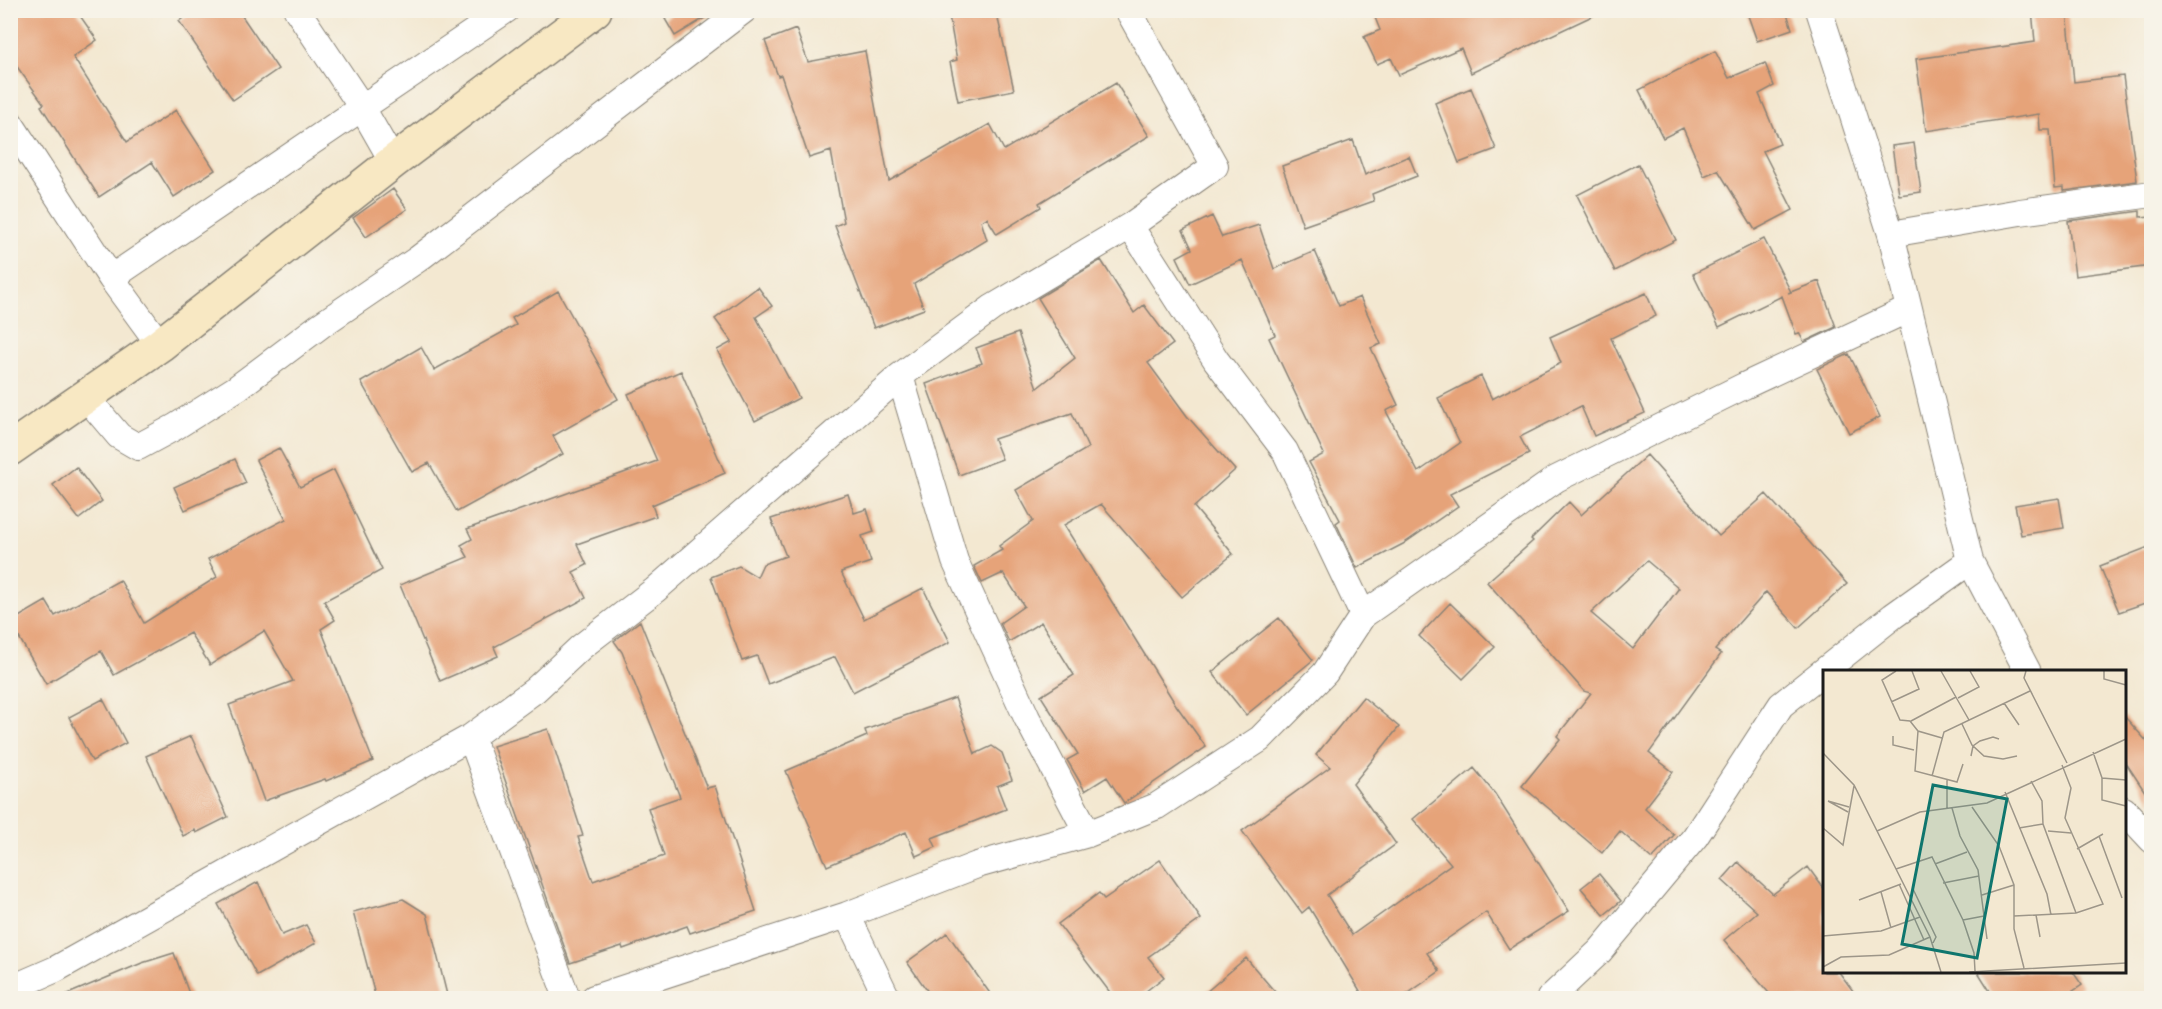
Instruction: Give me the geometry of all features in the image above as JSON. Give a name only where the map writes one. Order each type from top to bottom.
[{"type":"main road","points":[[10,449],[160,345],[393,162],[595,10]]},
{"type":"street","points":[[297,10],[361,106],[393,162]]},
{"type":"street","points":[[111,278],[361,106],[506,10]]},
{"type":"street","points":[[85,396],[119,436],[138,447],[175,427],[237,388],[321,325],[418,259],[744,10]]},
{"type":"street","points":[[10,989],[56,969],[471,737],[535,690],[581,647],[655,590],[900,376],[992,308],[1130,226],[1215,165],[1128,10]]},
{"type":"street","points":[[1819,10],[1891,234],[1970,561],[2027,670]]},
{"type":"street","points":[[10,123],[111,278],[160,345]]},
{"type":"street","points":[[1891,234],[2020,212],[2151,194]]},
{"type":"street","points":[[1130,226],[1216,360],[1285,451],[1363,615]]},
{"type":"street","points":[[594,999],[847,915],[977,865],[1088,834],[1157,806],[1260,739],[1325,673],[1363,615],[1556,479],[1744,386],[1910,309]]},
{"type":"street","points":[[900,376],[955,561],[1027,718],[1088,834]]},
{"type":"street","points":[[1824,670],[1893,616],[1970,561]]},
{"type":"street","points":[[1550,999],[1600,951],[1695,837],[1780,705],[1823,671]]},
{"type":"street","points":[[471,737],[567,999]]},
{"type":"street","points":[[2126,812],[2151,840]]},
{"type":"street","points":[[847,915],[887,999]]},
{"type":"building","points":[[10,10],[76,10],[97,40],[73,57],[127,142],[176,110],[215,170],[174,197],[152,162],[99,197],[41,106],[44,104],[10,57]]},
{"type":"building","points":[[195,10],[238,10],[278,69],[233,100],[179,21]]},
{"type":"building","points":[[678,10],[718,10],[675,36],[665,19]]},
{"type":"building","points":[[948,10],[996,10],[1014,90],[958,101],[950,62],[957,60]]},
{"type":"building","points":[[1372,10],[1605,10],[1471,73],[1461,48],[1399,75],[1391,58],[1377,64],[1364,37],[1380,30]]},
{"type":"building","points":[[1746,10],[1786,10],[1792,29],[1757,41]]},
{"type":"building","points":[[2032,10],[2067,10],[2074,82],[2123,76],[2137,181],[2064,191],[2064,187],[2055,188],[2050,130],[2040,130],[2039,114],[1926,131],[1916,59],[2035,42]]},
{"type":"building","points":[[796,29],[808,62],[865,51],[889,181],[990,124],[1004,150],[1116,83],[1149,136],[1039,203],[1041,207],[997,234],[987,218],[981,221],[987,240],[914,284],[924,309],[874,328],[835,226],[844,222],[831,151],[809,158],[781,75],[778,76],[765,41]]},
{"type":"building","points":[[1715,51],[1729,78],[1765,63],[1774,86],[1759,94],[1780,144],[1763,151],[1793,210],[1755,230],[1718,170],[1704,176],[1683,128],[1663,138],[1639,90]]},
{"type":"building","points":[[1471,88],[1496,149],[1459,163],[1435,103]]},
{"type":"building","points":[[1353,140],[1365,175],[1409,156],[1417,176],[1372,194],[1374,201],[1303,226],[1282,166]]},
{"type":"building","points":[[1914,143],[1921,192],[1899,195],[1892,146]]},
{"type":"building","points":[[1638,164],[1676,240],[1615,271],[1577,195]]},
{"type":"building","points":[[393,189],[407,209],[366,237],[353,218]]},
{"type":"building","points":[[2140,211],[2140,217],[2151,216],[2151,266],[2075,276],[2068,221]]},
{"type":"building","points":[[1212,216],[1222,237],[1259,225],[1274,269],[1315,251],[1339,306],[1360,297],[1381,344],[1371,348],[1398,405],[1386,411],[1418,472],[1460,443],[1438,398],[1481,376],[1492,399],[1561,363],[1550,337],[1646,293],[1656,316],[1611,338],[1645,413],[1594,436],[1581,406],[1520,437],[1529,454],[1450,494],[1458,506],[1403,544],[1357,568],[1336,523],[1340,520],[1309,462],[1324,454],[1269,338],[1275,335],[1242,260],[1190,284],[1177,257],[1192,249],[1183,230]]},
{"type":"building","points":[[1764,239],[1791,292],[1819,281],[1836,327],[1804,342],[1799,333],[1796,334],[1782,296],[1719,327],[1693,274]]},
{"type":"building","points":[[1101,260],[1134,313],[1144,305],[1173,344],[1148,363],[1187,416],[1235,470],[1194,507],[1233,554],[1182,597],[1101,504],[1064,525],[1176,705],[1206,747],[1124,803],[1107,777],[1085,791],[1067,760],[1078,754],[1041,696],[1074,675],[1041,622],[1009,642],[1000,623],[1024,606],[1003,573],[982,583],[974,566],[1002,550],[999,546],[1033,521],[1016,490],[1088,448],[1072,413],[994,439],[1002,459],[959,475],[926,384],[982,363],[976,348],[1018,333],[1037,388],[1075,358],[1038,298]]},
{"type":"building","points":[[758,287],[772,306],[756,317],[799,398],[755,421],[717,350],[732,342],[715,319]]},
{"type":"building","points":[[558,291],[618,399],[553,436],[563,454],[457,512],[429,463],[412,472],[361,382],[421,347],[434,370],[516,325],[512,318]]},
{"type":"building","points":[[1849,354],[1880,417],[1849,433],[1817,369]]},
{"type":"building","points":[[681,371],[725,473],[652,505],[656,516],[577,544],[587,565],[573,572],[586,598],[494,647],[498,656],[440,681],[400,585],[468,557],[461,545],[472,539],[467,529],[657,461],[628,394]]},
{"type":"building","points":[[279,448],[300,487],[334,470],[382,570],[324,601],[335,620],[321,629],[373,761],[326,781],[325,779],[264,801],[229,705],[293,681],[264,631],[210,665],[190,633],[114,675],[101,651],[46,684],[10,622],[46,601],[55,616],[120,580],[144,623],[217,577],[208,559],[286,519],[256,460]]},
{"type":"building","points":[[1647,455],[1719,536],[1766,494],[1847,584],[1798,628],[1766,592],[1715,650],[1721,654],[1649,753],[1673,772],[1645,808],[1674,835],[1652,859],[1620,831],[1602,853],[1522,786],[1560,739],[1557,736],[1591,693],[1584,691],[1487,582],[1533,541],[1531,539],[1569,502],[1581,515]],"holes":[[[1647,561],[1679,588],[1633,649],[1591,613]]]},
{"type":"building","points":[[235,459],[246,483],[185,510],[174,487]]},
{"type":"building","points":[[76,467],[102,501],[79,519],[53,485]]},
{"type":"building","points":[[848,494],[854,513],[867,509],[874,532],[862,536],[871,562],[841,572],[864,619],[923,588],[950,642],[853,692],[835,657],[768,684],[757,656],[742,661],[711,577],[739,566],[757,577],[763,564],[786,556],[771,519]]},
{"type":"building","points":[[2059,498],[2064,528],[2021,535],[2015,505]]},
{"type":"building","points":[[2151,546],[2151,601],[2119,612],[2100,566]]},
{"type":"building","points":[[1450,603],[1495,647],[1463,679],[1419,636]]},
{"type":"building","points":[[1279,618],[1313,660],[1246,715],[1212,672]]},
{"type":"building","points":[[640,621],[707,788],[715,786],[756,911],[690,933],[687,926],[623,949],[622,946],[570,963],[493,746],[548,729],[583,836],[578,837],[593,881],[664,856],[648,808],[680,797],[622,652],[614,641]]},
{"type":"building","points":[[1363,697],[1399,727],[1353,784],[1396,844],[1327,895],[1352,935],[1451,864],[1413,819],[1474,768],[1495,794],[1569,911],[1509,949],[1486,912],[1427,953],[1440,971],[1400,999],[1365,999],[1309,907],[1302,913],[1242,831],[1330,767],[1316,755]]},
{"type":"building","points":[[955,698],[975,754],[992,746],[1002,753],[1012,780],[997,786],[1006,809],[932,838],[936,847],[916,856],[906,832],[827,866],[786,771],[867,736],[865,730]]},
{"type":"building","points":[[103,699],[126,743],[92,761],[69,717]]},
{"type":"building","points":[[2126,718],[2151,746],[2151,801],[2126,763]]},
{"type":"building","points":[[191,736],[228,817],[196,833],[195,830],[183,836],[146,756]]},
{"type":"building","points":[[1160,860],[1201,919],[1148,957],[1164,977],[1136,999],[1115,999],[1058,924],[1099,893],[1104,899]]},
{"type":"building","points":[[1738,862],[1773,894],[1808,867],[1823,888],[1823,973],[1840,973],[1859,999],[1774,999],[1724,940],[1757,912],[1722,880]]},
{"type":"building","points":[[1599,874],[1621,901],[1604,915],[1581,888]]},
{"type":"building","points":[[258,882],[282,935],[306,925],[316,943],[257,976],[218,904]]},
{"type":"building","points":[[403,899],[427,914],[448,999],[376,999],[353,912]]},
{"type":"building","points":[[947,933],[994,999],[933,999],[907,962]]},
{"type":"building","points":[[174,953],[191,999],[56,999],[142,963]]},
{"type":"building","points":[[1246,958],[1281,999],[1198,999]]},
{"type":"building","points":[[1979,973],[2074,973],[2082,985],[2061,999],[1995,999]]}]
